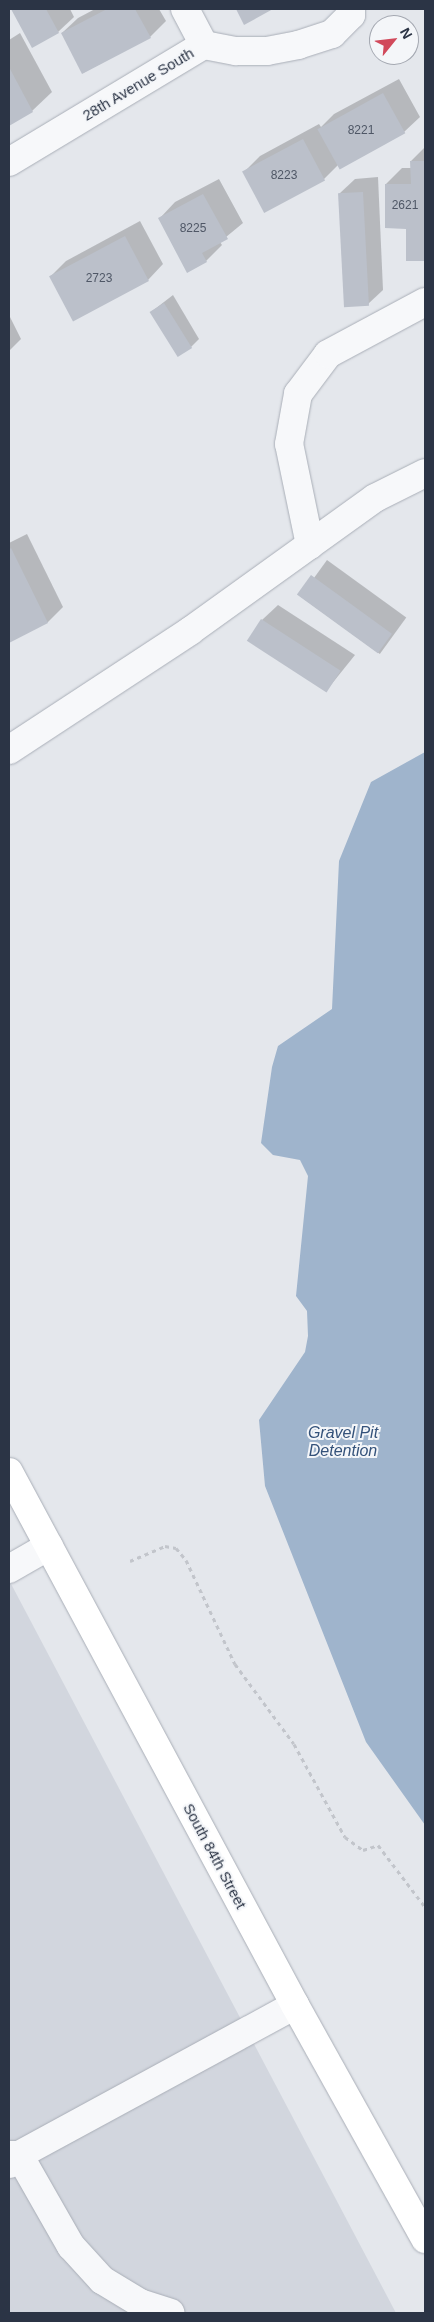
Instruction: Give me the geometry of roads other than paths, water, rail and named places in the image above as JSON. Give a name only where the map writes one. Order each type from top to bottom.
[{"type":"main road","name":"South 84th Street","points":[[9,1472],[295,2005],[425,2239]]},
{"type":"lane","points":[[185,9],[204,45]]},
{"type":"lane","name":"28th Avenue South","points":[[9,162],[204,45],[236,51],[267,51],[298,45],[332,34],[351,15],[351,9]]},
{"type":"lane","points":[[310,545],[289,444],[298,394],[328,354],[425,302]]},
{"type":"lane","points":[[9,750],[190,631],[375,498],[425,473]]},
{"type":"lane","points":[[9,1569],[49,1546]]},
{"type":"lane","points":[[170,2313],[119,2292],[85,2263],[12,2158],[295,2005]]},
{"type":"water","name":"Gravel Pit Detention","points":[[425,752],[425,1825],[366,1742],[265,1486],[259,1420],[305,1352],[308,1336],[307,1311],[296,1296],[308,1176],[300,1160],[273,1155],[261,1143],[272,1067],[278,1046],[332,1009],[339,861],[371,782]]}]
